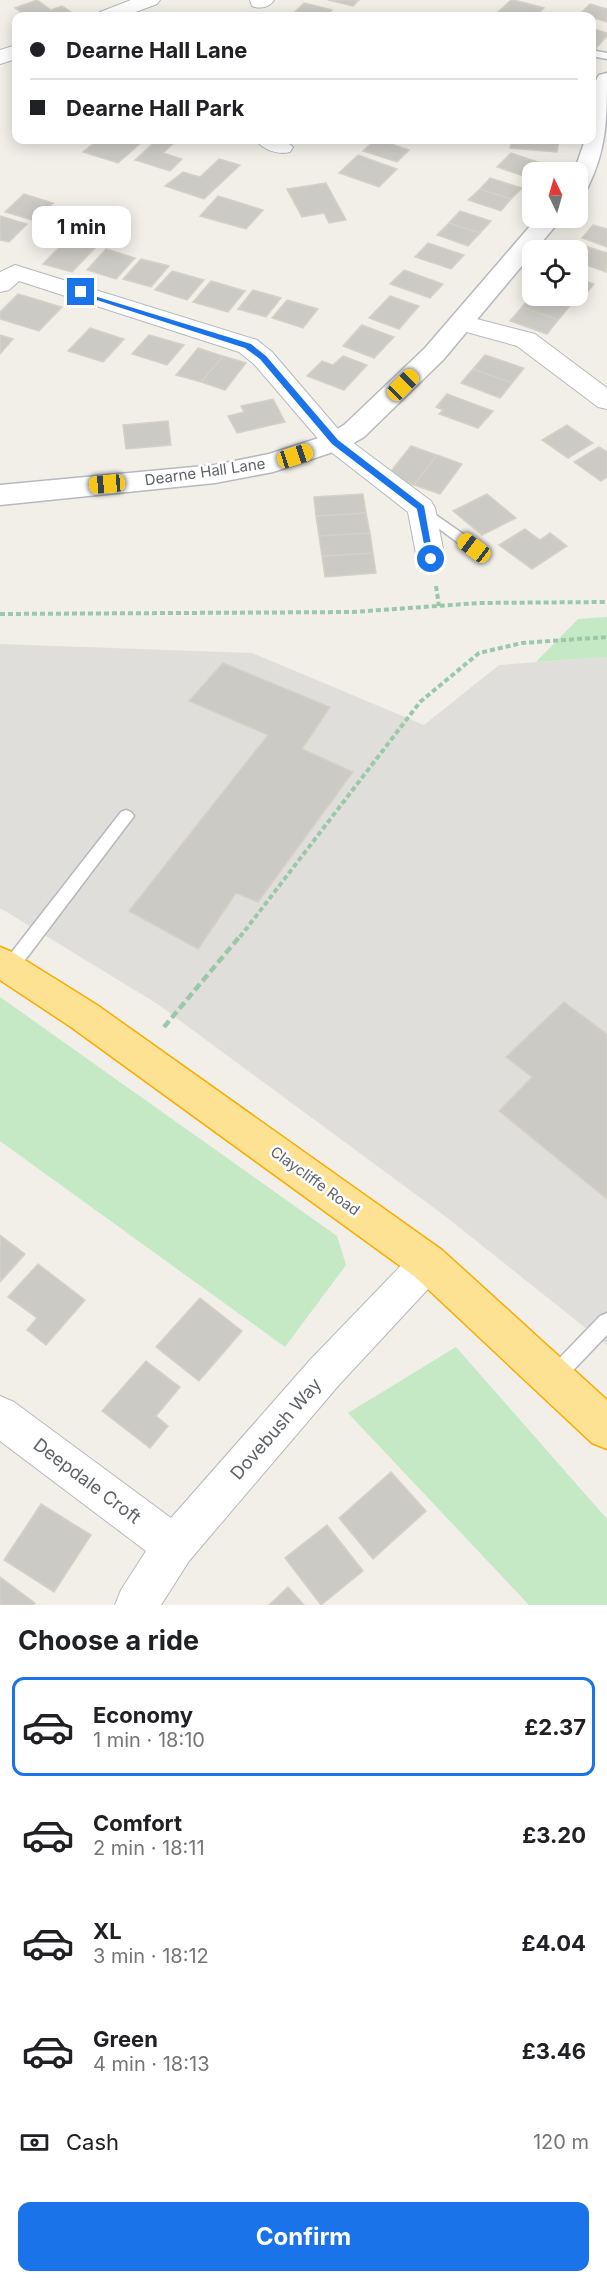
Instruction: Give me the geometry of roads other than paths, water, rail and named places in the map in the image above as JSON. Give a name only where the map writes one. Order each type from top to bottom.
[{"type":"highway","name":"Claycliffe Road","points":[[5,965],[140,1056],[428,1263],[607,1428]]},
{"type":"main road","points":[[588,171],[601,129],[602,98],[607,80]]},
{"type":"main road","name":"Dearne Hall Lane","points":[[0,495],[215,474],[273,463],[335,442],[354,431],[403,385],[541,228]]},
{"type":"street","points":[[133,12],[150,0]]},
{"type":"street","points":[[0,285],[15,272],[234,339],[263,358],[335,442],[421,508],[431,559]]},
{"type":"street","points":[[460,323],[526,340],[607,400]]},
{"type":"street","name":"Dovebush Way","points":[[136,1605],[174,1546],[324,1373],[428,1263]]},
{"type":"street","name":"Deepdale Croft","points":[[0,1416],[174,1546]]},
{"type":"lane","points":[[421,508],[474,548]]},
{"type":"lane","points":[[5,965],[126,816]]},
{"type":"lane","points":[[553,1378],[607,1322]]}]
